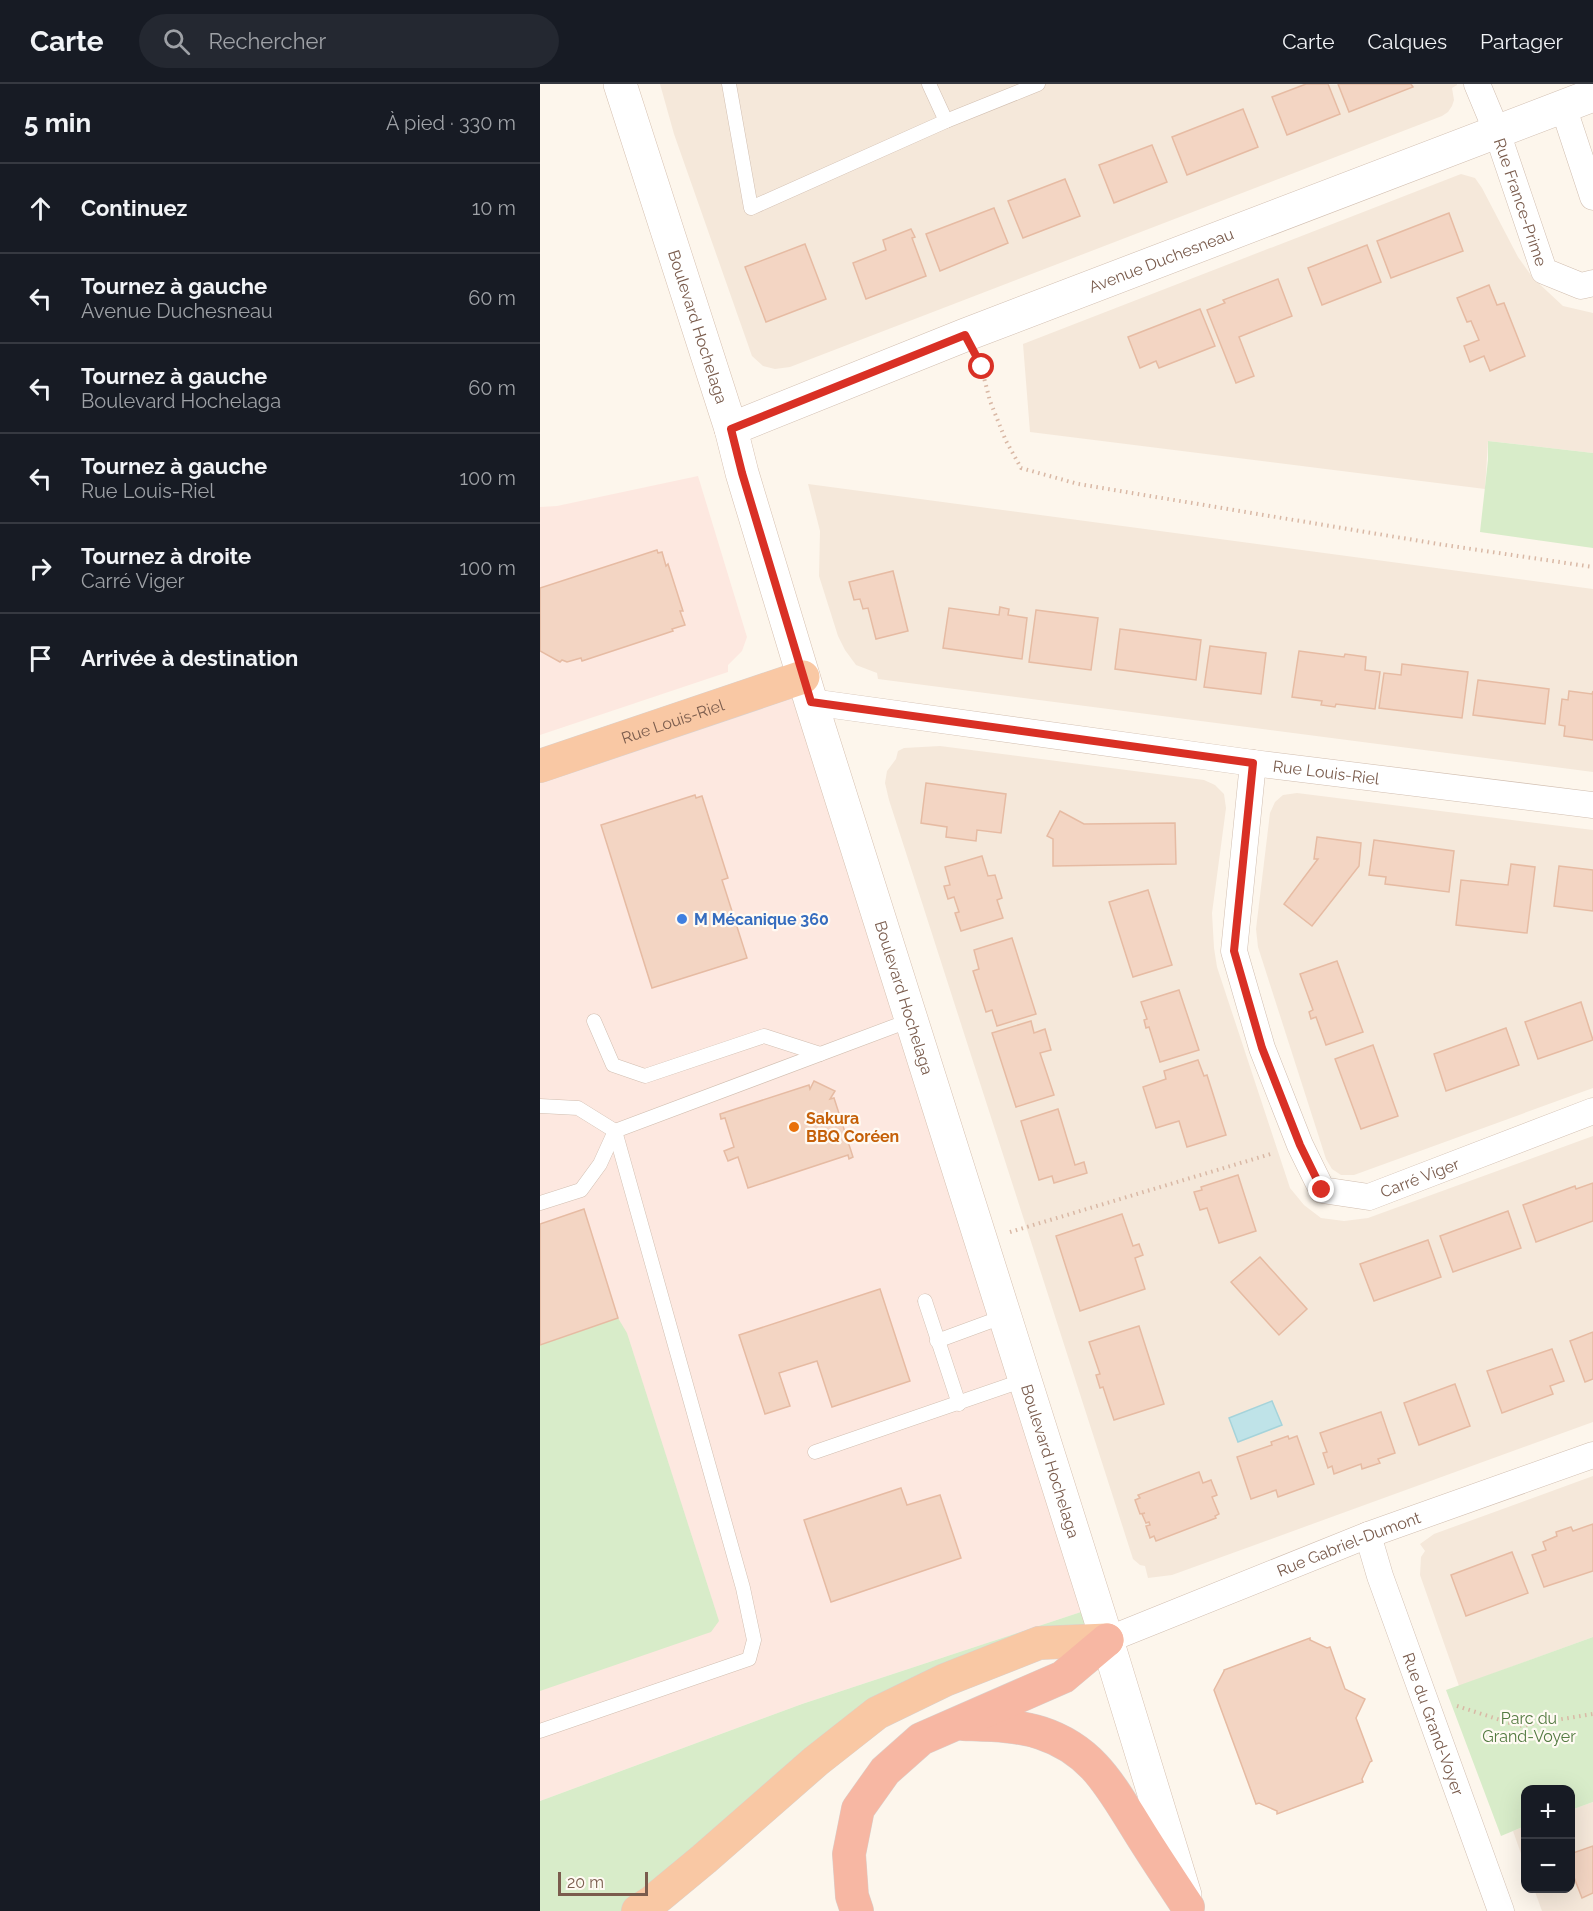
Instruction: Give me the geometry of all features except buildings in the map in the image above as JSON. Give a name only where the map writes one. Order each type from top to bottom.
[{"type":"highway","name":"Rue Louis-Riel","points":[[540,766],[807,689]]},
{"type":"highway","points":[[857,1911],[852,1896],[849,1854],[858,1809],[885,1771],[921,1739],[1063,1677],[1107,1640]]},
{"type":"highway","points":[[638,1911],[704,1859],[816,1761],[877,1713],[945,1680],[1039,1643],[1107,1640]]},
{"type":"highway","points":[[959,1724],[1011,1727],[1040,1733],[1072,1748],[1102,1773],[1189,1909]]},
{"type":"main road","name":"Boulevard Hochelaga","points":[[620,84],[731,429],[807,689],[1107,1640],[1189,1909]]},
{"type":"main road","name":"Avenue Duchesneau","points":[[731,429],[965,335],[1593,94]]},
{"type":"street","name":"Rue France-Prime","points":[[1477,84],[1497,132],[1544,271],[1581,286],[1593,283]]},
{"type":"street","points":[[1563,106],[1593,197]]},
{"type":"street","name":"Rue Louis-Riel","points":[[807,689],[1253,763],[1593,805]]},
{"type":"street","name":"Carré Viger","points":[[1253,763],[1234,951],[1262,1048],[1300,1145],[1322,1190],[1369,1197],[1593,1111]]},
{"type":"street","name":"Rue Gabriel-Dumont","points":[[1107,1640],[1368,1535],[1593,1455]]},
{"type":"street","name":"Rue du Grand-Voyer","points":[[1368,1535],[1422,1695],[1501,1911]]},
{"type":"lane","points":[[729,84],[751,208],[1038,84]]},
{"type":"lane","points":[[929,84],[946,122]]},
{"type":"lane","points":[[540,1203],[581,1190],[600,1164],[615,1131],[911,1020]]},
{"type":"lane","points":[[594,1021],[613,1065],[645,1076],[764,1036],[820,1054]]},
{"type":"lane","points":[[540,1106],[578,1108],[615,1131],[743,1588],[754,1640],[749,1659],[540,1731]]},
{"type":"lane","points":[[925,1301],[959,1404]]},
{"type":"lane","points":[[937,1341],[1005,1316]]},
{"type":"lane","points":[[815,1452],[1024,1380]]},
{"type":"path","points":[[965,335],[982,367],[990,401],[1006,441],[1021,468],[1078,484],[1426,542],[1593,567]]},
{"type":"path","points":[[981,1240],[1300,1145]]},
{"type":"path","points":[[1422,1695],[1519,1726],[1593,1714]]},
{"type":"shaded area","points":[[660,84],[1457,85],[1452,88],[1454,100],[1452,106],[1442,116],[790,367],[775,369],[763,366],[752,356],[674,134]]},
{"type":"shaded area","points":[[1461,174],[1475,178],[1482,188],[1518,257],[1533,278],[1563,306],[1593,313],[1593,453],[1488,441],[1485,489],[1030,432],[1023,344]]},
{"type":"shaded area","points":[[698,476],[747,637],[742,651],[728,665],[728,672],[540,735],[540,507],[557,506]]},
{"type":"shaded area","points":[[808,484],[1593,589],[1593,772],[878,679],[877,673],[856,665],[838,636],[819,576],[820,531]]},
{"type":"shaded area","points":[[803,677],[1096,1607],[802,1704],[540,1801],[540,766]]},
{"type":"shaded area","points":[[940,746],[1204,780],[1215,785],[1224,794],[1226,808],[1212,913],[1217,967],[1290,1188],[1304,1205],[1321,1218],[1344,1221],[1368,1218],[1593,1136],[1593,1422],[1172,1575],[1148,1578],[1145,1566],[1133,1559],[889,800],[885,783],[887,771],[896,759],[898,751],[904,748]]},
{"type":"shaded area","points":[[1297,793],[1593,830],[1593,1088],[1354,1175],[1341,1175],[1332,1169],[1326,1159],[1258,947],[1256,929],[1270,813],[1275,802],[1283,795]]},
{"type":"shaded area","points":[[1593,1476],[1593,1637],[1459,1686],[1420,1575],[1421,1557],[1425,1551],[1420,1544],[1434,1534]]},
{"type":"shaded area","points":[[1593,1802],[1593,1911],[1542,1911],[1535,1893],[1575,1893],[1575,1809]]},
{"type":"shaded area","points":[[1521,1828],[1521,1854],[1513,1831]]},
{"type":"green space","points":[[1488,441],[1593,453],[1593,548],[1480,532]]},
{"type":"green space","points":[[618,1318],[627,1333],[719,1621],[711,1632],[540,1691],[540,1344]]},
{"type":"green space","points":[[1096,1607],[1107,1640],[945,1680],[638,1911],[540,1911],[540,1801],[802,1704]]},
{"type":"green space","name":"Parc du Grand-Voyer","points":[[1593,1637],[1593,1802],[1575,1809],[1575,1785],[1521,1785],[1521,1828],[1501,1836],[1446,1690]]},
{"type":"water","points":[[1272,1401],[1282,1425],[1238,1442],[1229,1418]]},
{"type":"place","name":"M Mécanique 360","points":[[682,919]]},
{"type":"place","name":"Sakura BBQ Coréen","points":[[794,1127]]},
{"type":"route","points":[[982,367],[965,335],[731,429],[742,473],[811,702],[1253,763],[1234,951],[1262,1048],[1300,1145],[1322,1190]]}]
